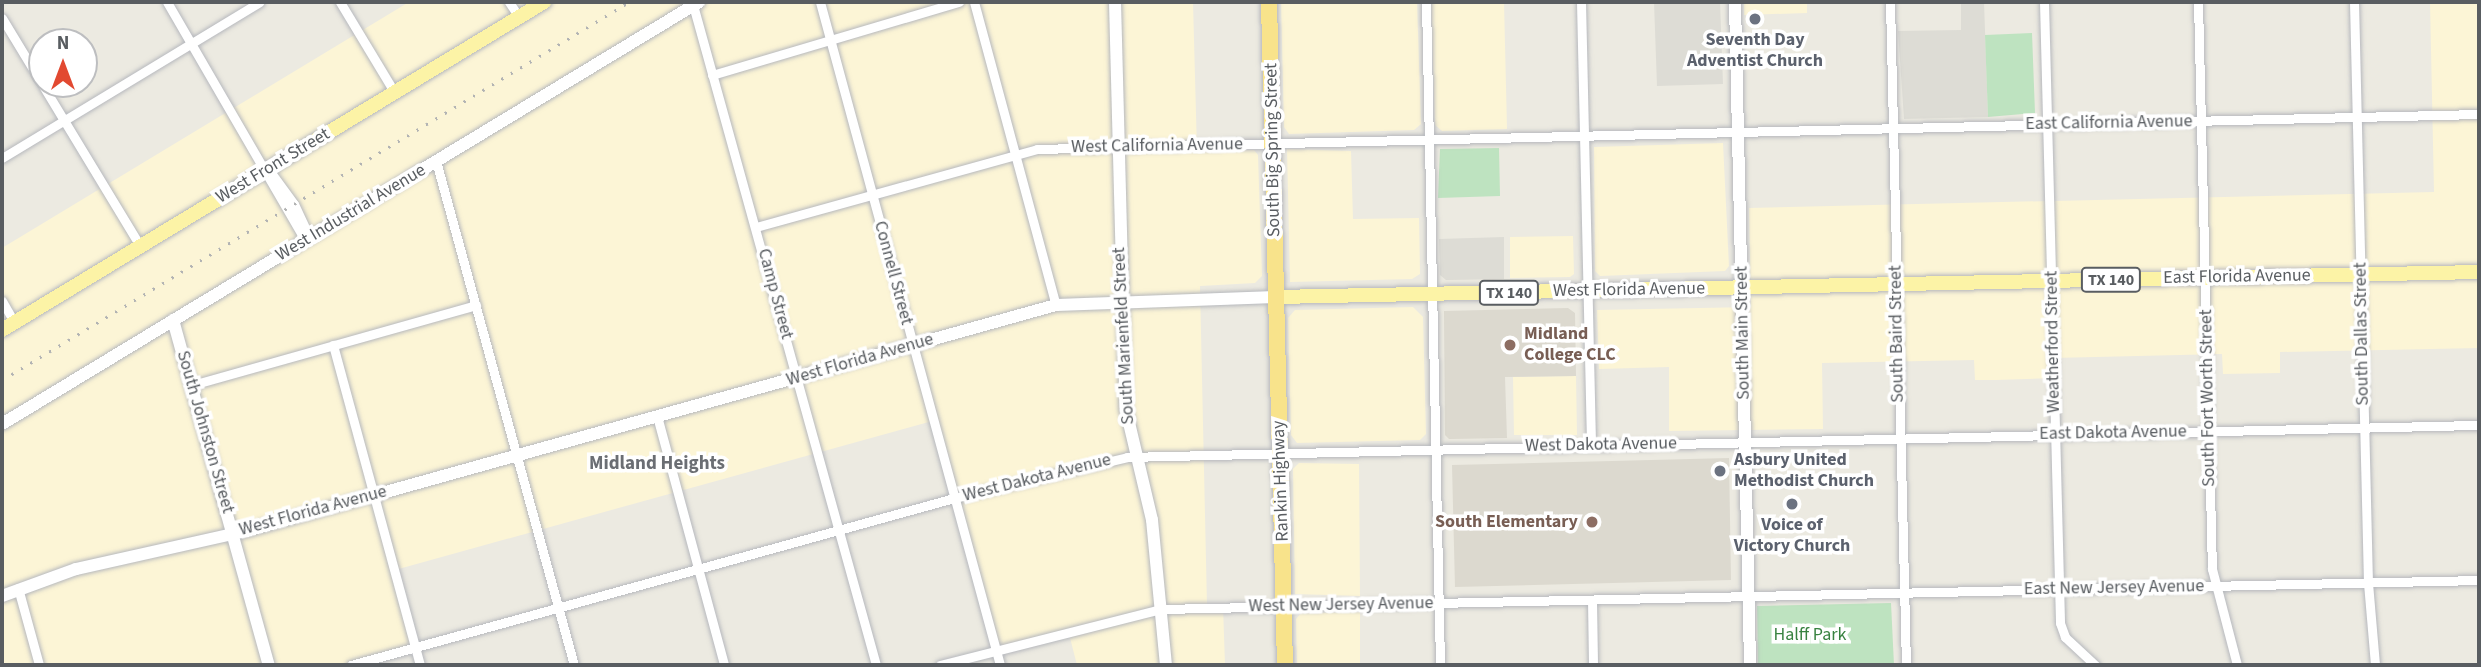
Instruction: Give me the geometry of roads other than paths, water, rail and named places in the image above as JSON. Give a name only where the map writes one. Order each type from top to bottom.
[{"type":"highway","name":"South Big Spring Street","points":[[1269,2],[1276,298]]},
{"type":"highway","name":"Rankin Highway","points":[[1276,298],[1285,665]]},
{"type":"main road","name":"West Front Street","points":[[8,326],[544,2]]},
{"type":"main road","name":"East Florida Avenue","points":[[1742,287],[2479,272]]},
{"type":"main road","name":"West Florida Avenue","points":[[1276,298],[1742,287]]},
{"type":"street","points":[[167,2],[268,169],[302,233],[310,238]]},
{"type":"street","points":[[2,158],[260,2]]},
{"type":"street","points":[[340,2],[395,93]]},
{"type":"street","points":[[509,2],[519,17]]},
{"type":"street","name":"Connell Street","points":[[820,2],[1000,665]]},
{"type":"street","points":[[712,75],[959,2]]},
{"type":"street","points":[[974,2],[1056,305]]},
{"type":"street","name":"South Marienfeld Street","points":[[1115,2],[1121,301],[1127,420],[1152,520],[1166,665]]},
{"type":"street","points":[[1426,2],[1440,665]]},
{"type":"street","points":[[1581,2],[1591,446]]},
{"type":"street","name":"South Main Street","points":[[1735,2],[1750,665]]},
{"type":"street","name":"South Baird Street","points":[[1890,2],[1906,665]]},
{"type":"street","name":"Weatherford Street","points":[[2044,2],[2059,590],[2063,632],[2095,665]]},
{"type":"street","name":"South Fort Worth Street","points":[[2198,2],[2208,431],[2216,586],[2237,665]]},
{"type":"street","name":"South Dallas Street","points":[[2354,2],[2368,583],[2375,665]]},
{"type":"street","name":"Camp Street","points":[[696,4],[712,75],[876,665]]},
{"type":"street","name":"West Industrial Avenue","points":[[2,424],[696,4]]},
{"type":"street","points":[[2,18],[140,246]]},
{"type":"street","name":"East California Avenue","points":[[1738,132],[2479,114]]},
{"type":"street","name":"West California Avenue","points":[[756,227],[1015,153],[1118,147],[1738,132]]},
{"type":"street","points":[[436,161],[574,665]]},
{"type":"street","name":"West Florida Avenue","points":[[2,596],[123,556],[233,534],[1056,305],[1276,298]]},
{"type":"street","points":[[2,301],[8,326]]},
{"type":"street","points":[[192,385],[475,305]]},
{"type":"street","name":"South Johnston Street","points":[[173,320],[269,665]]},
{"type":"street","points":[[333,345],[420,665]]},
{"type":"street","points":[[657,416],[724,665]]},
{"type":"street","name":"East Dakota Avenue","points":[[1746,442],[2479,425]]},
{"type":"street","name":"West Dakota Avenue","points":[[351,665],[954,498],[1095,462],[1137,456],[1746,442]]},
{"type":"street","name":"East New Jersey Avenue","points":[[1749,596],[2479,580]]},
{"type":"street","points":[[18,589],[39,665]]},
{"type":"street","name":"West New Jersey Avenue","points":[[940,665],[1162,609],[1749,596]]},
{"type":"street","points":[[1592,600],[1593,665]]},
{"type":"railway","points":[[2,380],[629,2]]},
{"type":"place","name":"Seventh Day Adventist Church","points":[[1755,19]]},
{"type":"place","name":"Midland College CLC","points":[[1510,345]]},
{"type":"place","name":"Asbury United Methodist Church","points":[[1720,471]]},
{"type":"place","name":"Voice of Victory Church","points":[[1792,504]]},
{"type":"place","name":"South Elementary","points":[[1592,522]]},
{"type":"district","name":"Midland Heights","points":[[657,464]]},
{"type":"park label","name":"Halff Park","points":[[1810,635]]}]
